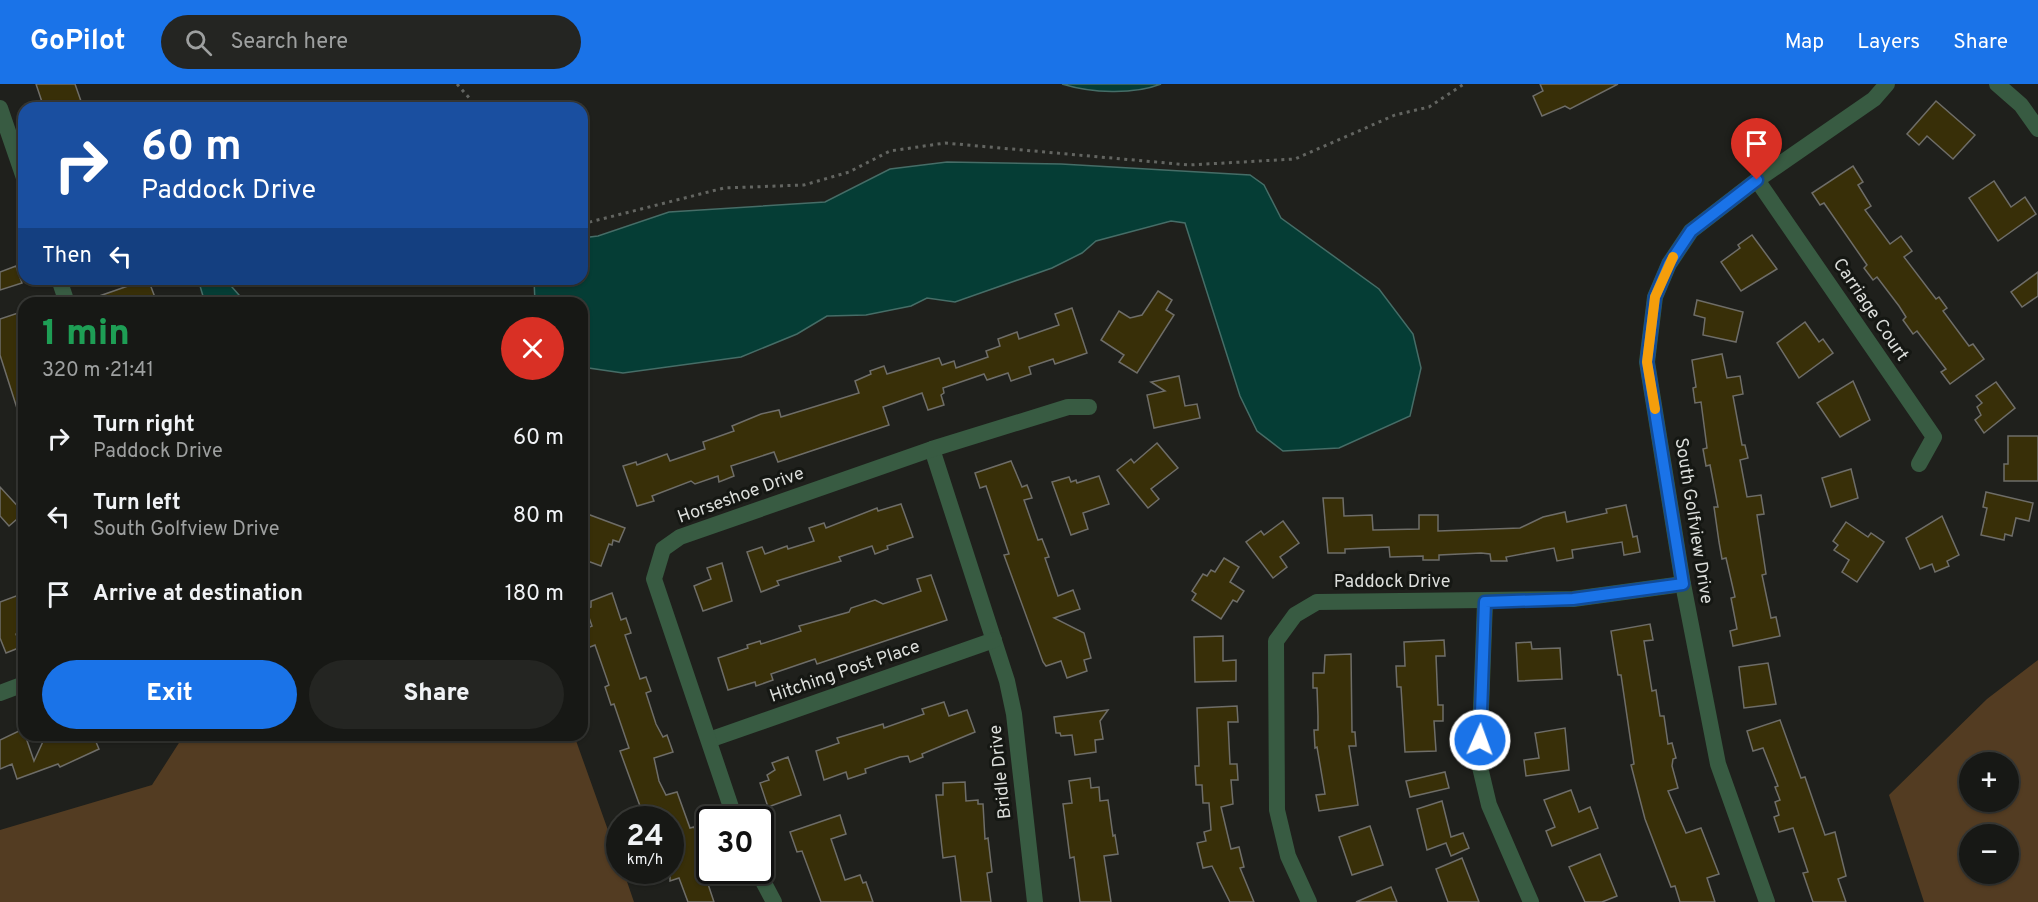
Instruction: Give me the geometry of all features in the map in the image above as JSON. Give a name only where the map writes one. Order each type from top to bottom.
[{"type":"street","name":"South Golfview Drive","points":[[1767,902],[1718,764],[1683,584],[1647,362],[1655,297],[1669,264],[1691,231],[1757,180],[1874,99],[1887,84]]},
{"type":"street","points":[[1997,84],[2021,105],[2038,129]]},
{"type":"street","points":[[0,108],[18,160]]},
{"type":"street","name":"Carriage Court","points":[[1757,180],[1934,437],[1919,464]]},
{"type":"street","name":"Horseshoe Drive","points":[[731,806],[654,579],[663,549],[680,537],[933,449],[1068,407],[1089,407]]},
{"type":"street","points":[[933,449],[994,640]]},
{"type":"street","name":"Paddock Drive","points":[[1309,902],[1287,856],[1277,810],[1276,641],[1295,615],[1317,602],[1485,602],[1573,599],[1683,584]]},
{"type":"street","points":[[1485,602],[1479,763],[1489,805],[1531,902]]},
{"type":"street","name":"Hitching Post Place","points":[[709,740],[994,640]]},
{"type":"street","name":"Bridle Drive","points":[[994,640],[1014,714],[1035,902]]},
{"type":"street","points":[[0,693],[18,686]]},
{"type":"street","points":[[764,884],[774,902]]},
{"type":"path","points":[[457,84],[473,102]]},
{"type":"path","points":[[588,222],[724,188],[804,185],[849,172],[890,151],[945,143],[1189,165],[1295,159],[1395,115],[1428,107],[1464,84]]},
{"type":"shaded area","points":[[2038,660],[2038,902],[1924,902],[1889,795],[1987,699]]},
{"type":"shaded area","points":[[180,741],[576,741],[606,825],[606,884],[628,884],[634,902],[0,902],[0,830],[152,785]]},
{"type":"water","points":[[1062,84],[1161,84],[1138,90],[1112,92]]},
{"type":"water","points":[[947,162],[1061,164],[1250,175],[1264,185],[1281,218],[1379,289],[1413,334],[1421,368],[1410,416],[1339,448],[1283,451],[1257,431],[1240,396],[1185,223],[1171,221],[1096,241],[1082,253],[1052,268],[955,302],[927,298],[911,306],[866,315],[827,316],[797,334],[741,357],[623,373],[588,368],[588,297],[535,297],[534,285],[588,285],[588,237],[669,212],[825,202],[890,169]]},
{"type":"water","points":[[200,285],[230,285],[241,297],[203,297]]},
{"type":"building","points":[[36,84],[75,84],[81,102],[42,102]]},
{"type":"building","points":[[1540,84],[1618,84],[1570,109],[1565,106],[1542,116],[1533,96],[1543,91]]},
{"type":"building","points":[[1936,101],[1975,135],[1953,159],[1927,136],[1919,145],[1907,134]]},
{"type":"building","points":[[1853,166],[1863,182],[1858,185],[1871,206],[1865,210],[1890,244],[1901,236],[1912,251],[1904,257],[1936,299],[1939,297],[1947,308],[1943,311],[1969,346],[1973,344],[1984,359],[1950,384],[1941,372],[1946,369],[1917,331],[1913,334],[1903,320],[1906,317],[1899,306],[1877,277],[1873,280],[1864,268],[1867,265],[1824,203],[1820,205],[1812,193]]},
{"type":"building","points":[[1994,181],[2011,207],[2025,197],[2036,214],[1998,241],[1969,198]]},
{"type":"building","points":[[1752,235],[1777,269],[1741,291],[1721,262],[1740,248],[1738,245]]},
{"type":"building","points":[[16,266],[18,284],[0,290],[0,272]]},
{"type":"building","points":[[2038,272],[2038,296],[2022,307],[2011,292]]},
{"type":"building","points":[[131,285],[150,285],[155,297],[96,297]]},
{"type":"building","points":[[1158,291],[1172,300],[1166,310],[1174,315],[1137,373],[1119,362],[1124,355],[1101,340],[1119,311],[1130,318],[1142,315]]},
{"type":"building","points":[[1697,300],[1743,312],[1736,342],[1703,335],[1705,318],[1694,315]]},
{"type":"building","points":[[1072,308],[1087,353],[1055,364],[1053,359],[1029,367],[1031,374],[1011,381],[1008,373],[987,380],[984,374],[943,388],[944,393],[941,395],[944,405],[928,410],[922,393],[883,407],[889,425],[778,462],[774,452],[731,466],[734,476],[719,482],[718,476],[695,484],[691,481],[652,496],[654,501],[637,506],[623,466],[636,462],[637,465],[667,454],[670,461],[705,449],[703,442],[734,431],[732,426],[761,414],[779,410],[781,417],[859,393],[855,381],[871,374],[870,371],[884,366],[887,374],[939,358],[942,365],[954,361],[956,368],[988,357],[986,351],[1000,346],[998,339],[1017,332],[1019,339],[1059,325],[1055,314]]},
{"type":"building","points":[[18,313],[18,411],[0,355],[0,319]]},
{"type":"building","points":[[1805,322],[1819,342],[1823,339],[1833,353],[1799,378],[1777,343]]},
{"type":"building","points":[[1722,354],[1727,378],[1740,376],[1743,394],[1733,396],[1742,445],[1745,445],[1748,458],[1740,460],[1747,497],[1761,495],[1764,514],[1757,515],[1766,574],[1762,575],[1771,618],[1776,617],[1780,636],[1733,646],[1730,631],[1737,629],[1731,598],[1735,597],[1726,558],[1722,559],[1714,507],[1718,507],[1710,465],[1706,466],[1703,449],[1707,448],[1701,402],[1695,403],[1693,388],[1696,387],[1692,360]]},
{"type":"building","points":[[1179,376],[1185,406],[1197,404],[1200,418],[1154,428],[1147,395],[1165,391],[1151,382]]},
{"type":"building","points":[[1853,381],[1870,420],[1840,437],[1817,403]]},
{"type":"building","points":[[1996,382],[2015,408],[1984,433],[1975,420],[1981,415],[1977,407],[1982,403],[1976,396]]},
{"type":"building","points":[[2008,436],[2038,436],[2038,481],[2004,481],[2004,464],[2008,464]]},
{"type":"building","points":[[1157,443],[1178,468],[1151,489],[1159,499],[1148,508],[1117,470],[1131,459],[1134,463]]},
{"type":"building","points":[[1011,461],[1022,487],[1027,485],[1032,498],[1024,500],[1038,540],[1042,539],[1049,557],[1045,558],[1058,596],[1073,590],[1080,609],[1054,618],[1084,633],[1091,658],[1084,660],[1087,671],[1067,678],[1061,661],[1046,666],[1043,662],[1004,555],[1009,554],[986,486],[980,488],[975,473]]},
{"type":"building","points":[[1851,469],[1858,498],[1831,507],[1822,478]]},
{"type":"building","points":[[1099,476],[1109,504],[1083,513],[1088,529],[1071,535],[1052,482],[1069,477],[1071,482],[1076,480],[1077,483]]},
{"type":"building","points":[[0,487],[18,506],[18,518],[9,526],[0,516]]},
{"type":"building","points":[[1986,492],[2033,503],[2029,521],[2016,518],[2012,536],[2005,534],[2004,540],[1981,535],[1987,508],[1983,507]]},
{"type":"building","points":[[1323,498],[1343,498],[1344,516],[1372,515],[1373,530],[1419,529],[1419,515],[1438,515],[1438,531],[1520,528],[1543,517],[1565,512],[1567,522],[1607,513],[1606,509],[1626,505],[1633,537],[1637,536],[1640,552],[1624,555],[1622,542],[1572,550],[1573,558],[1557,561],[1554,548],[1506,557],[1507,561],[1491,561],[1490,554],[1481,553],[1439,555],[1439,560],[1423,560],[1423,556],[1390,557],[1389,547],[1345,549],[1345,553],[1328,553]]},
{"type":"building","points":[[901,504],[913,537],[887,546],[888,549],[875,554],[872,546],[839,557],[841,561],[777,581],[779,585],[761,592],[747,552],[762,547],[765,554],[787,546],[788,549],[814,541],[809,528],[824,523],[826,528],[877,508],[878,511]]},
{"type":"building","points":[[588,514],[625,528],[619,542],[613,540],[612,545],[609,544],[601,566],[588,561]]},
{"type":"building","points":[[1942,516],[1959,555],[1947,561],[1949,566],[1935,572],[1932,564],[1920,569],[1906,538]]},
{"type":"building","points":[[1283,521],[1299,543],[1280,557],[1287,567],[1273,578],[1246,542],[1261,531],[1264,535]]},
{"type":"building","points":[[1846,522],[1868,537],[1871,533],[1884,542],[1857,582],[1842,572],[1849,560],[1834,550],[1838,545],[1833,541]]},
{"type":"building","points":[[1224,558],[1239,567],[1230,582],[1244,591],[1237,602],[1233,600],[1221,619],[1192,600],[1196,594],[1192,591],[1203,574],[1207,576],[1211,570],[1215,572]]},
{"type":"building","points":[[722,563],[732,601],[703,611],[694,586],[711,579],[707,568]]},
{"type":"building","points":[[931,575],[947,620],[817,664],[815,659],[771,674],[773,680],[756,686],[755,682],[728,690],[718,658],[748,648],[747,645],[760,641],[761,644],[801,631],[799,626],[849,612],[851,608],[875,600],[883,604],[921,591],[917,579]]},
{"type":"building","points":[[612,593],[621,620],[626,618],[631,633],[625,635],[640,679],[646,677],[651,691],[646,693],[656,724],[663,737],[667,735],[673,752],[654,758],[659,781],[666,795],[677,792],[682,806],[640,806],[620,751],[629,748],[614,704],[611,705],[605,687],[609,685],[595,645],[588,648],[588,628],[592,626],[588,608],[591,607],[591,601]]},
{"type":"building","points":[[18,595],[18,633],[16,634],[18,648],[6,653],[0,638],[0,602]]},
{"type":"building","points":[[1650,624],[1653,640],[1644,641],[1652,691],[1656,690],[1660,716],[1664,716],[1668,744],[1672,743],[1676,758],[1673,759],[1672,766],[1678,788],[1668,791],[1686,833],[1701,828],[1719,874],[1707,878],[1715,902],[1680,902],[1675,886],[1671,887],[1645,819],[1631,765],[1634,764],[1621,675],[1618,675],[1611,631]]},
{"type":"building","points":[[1223,636],[1223,661],[1236,660],[1236,681],[1195,682],[1194,637]]},
{"type":"building","points":[[1444,640],[1445,656],[1436,656],[1438,705],[1443,705],[1443,721],[1434,721],[1436,751],[1405,752],[1401,687],[1397,687],[1396,666],[1405,666],[1404,642]]},
{"type":"building","points":[[1531,642],[1532,649],[1560,648],[1562,679],[1518,681],[1516,643]]},
{"type":"building","points":[[1351,654],[1352,732],[1355,732],[1356,746],[1349,746],[1358,805],[1319,811],[1316,795],[1325,794],[1317,747],[1315,748],[1314,730],[1318,730],[1318,716],[1317,688],[1313,688],[1313,673],[1324,673],[1325,655]]},
{"type":"building","points":[[1768,663],[1776,704],[1744,708],[1739,667]]},
{"type":"building","points":[[944,702],[949,716],[967,710],[975,732],[922,754],[923,757],[910,762],[908,756],[900,757],[865,769],[866,773],[848,779],[846,772],[824,780],[816,751],[839,743],[837,738],[883,724],[884,728],[924,714],[922,709]]},
{"type":"building","points":[[1237,706],[1238,722],[1228,722],[1230,764],[1237,764],[1238,780],[1231,780],[1233,804],[1221,807],[1231,849],[1239,847],[1244,867],[1240,868],[1254,902],[1230,902],[1212,866],[1203,868],[1197,843],[1206,841],[1204,832],[1211,830],[1209,803],[1203,803],[1202,785],[1196,785],[1195,766],[1199,766],[1197,708]]},
{"type":"building","points":[[1108,710],[1100,721],[1103,739],[1095,740],[1096,752],[1075,755],[1072,735],[1061,736],[1060,733],[1056,733],[1054,717]]},
{"type":"building","points":[[1780,720],[1801,778],[1805,777],[1825,835],[1835,832],[1846,876],[1838,879],[1846,902],[1813,902],[1803,873],[1808,872],[1793,828],[1779,832],[1774,817],[1779,815],[1775,802],[1780,800],[1775,787],[1778,786],[1763,748],[1753,751],[1747,731]]},
{"type":"building","points":[[1565,728],[1569,770],[1526,776],[1524,760],[1539,758],[1535,733]]},
{"type":"building","points":[[18,731],[18,741],[27,741],[34,761],[43,741],[96,741],[99,749],[60,767],[58,764],[17,779],[12,764],[0,769],[0,740]]},
{"type":"building","points":[[788,757],[801,795],[768,806],[760,783],[769,780],[767,775],[775,770],[772,763]]},
{"type":"building","points":[[1445,772],[1449,788],[1410,797],[1406,781]]},
{"type":"building","points":[[1090,778],[1091,788],[1099,787],[1100,801],[1108,800],[1113,836],[1115,835],[1118,854],[1104,856],[1111,902],[1080,902],[1074,857],[1070,858],[1063,804],[1072,803],[1069,781]]},
{"type":"building","points":[[965,782],[966,801],[978,800],[978,804],[983,804],[985,839],[988,838],[992,872],[987,873],[991,902],[961,902],[955,856],[943,858],[936,795],[943,795],[943,783]]},
{"type":"building","points":[[1571,790],[1579,812],[1590,807],[1598,828],[1552,846],[1546,831],[1555,827],[1544,800]]},
{"type":"building","points":[[1442,801],[1451,837],[1463,833],[1469,848],[1451,856],[1446,843],[1427,850],[1417,809]]},
{"type":"building","points":[[684,811],[690,828],[694,827],[696,833],[696,884],[708,884],[714,902],[688,902],[681,884],[684,884]]},
{"type":"building","points":[[840,815],[846,834],[831,839],[845,880],[860,875],[863,883],[866,882],[873,902],[821,902],[802,851],[797,852],[790,832]]},
{"type":"building","points":[[1370,826],[1383,865],[1352,875],[1339,837]]},
{"type":"building","points":[[1600,854],[1617,896],[1602,902],[1585,902],[1569,867]]},
{"type":"building","points":[[1462,858],[1479,902],[1448,902],[1436,869]]},
{"type":"building","points":[[1391,887],[1397,902],[1356,902]]},
{"type":"slow traffic","points":[[1655,409],[1647,362],[1655,297],[1673,257]]},
{"type":"route","points":[[1480,740],[1485,602],[1573,599],[1683,584],[1647,362],[1655,297],[1669,264],[1691,231],[1757,180]]}]
